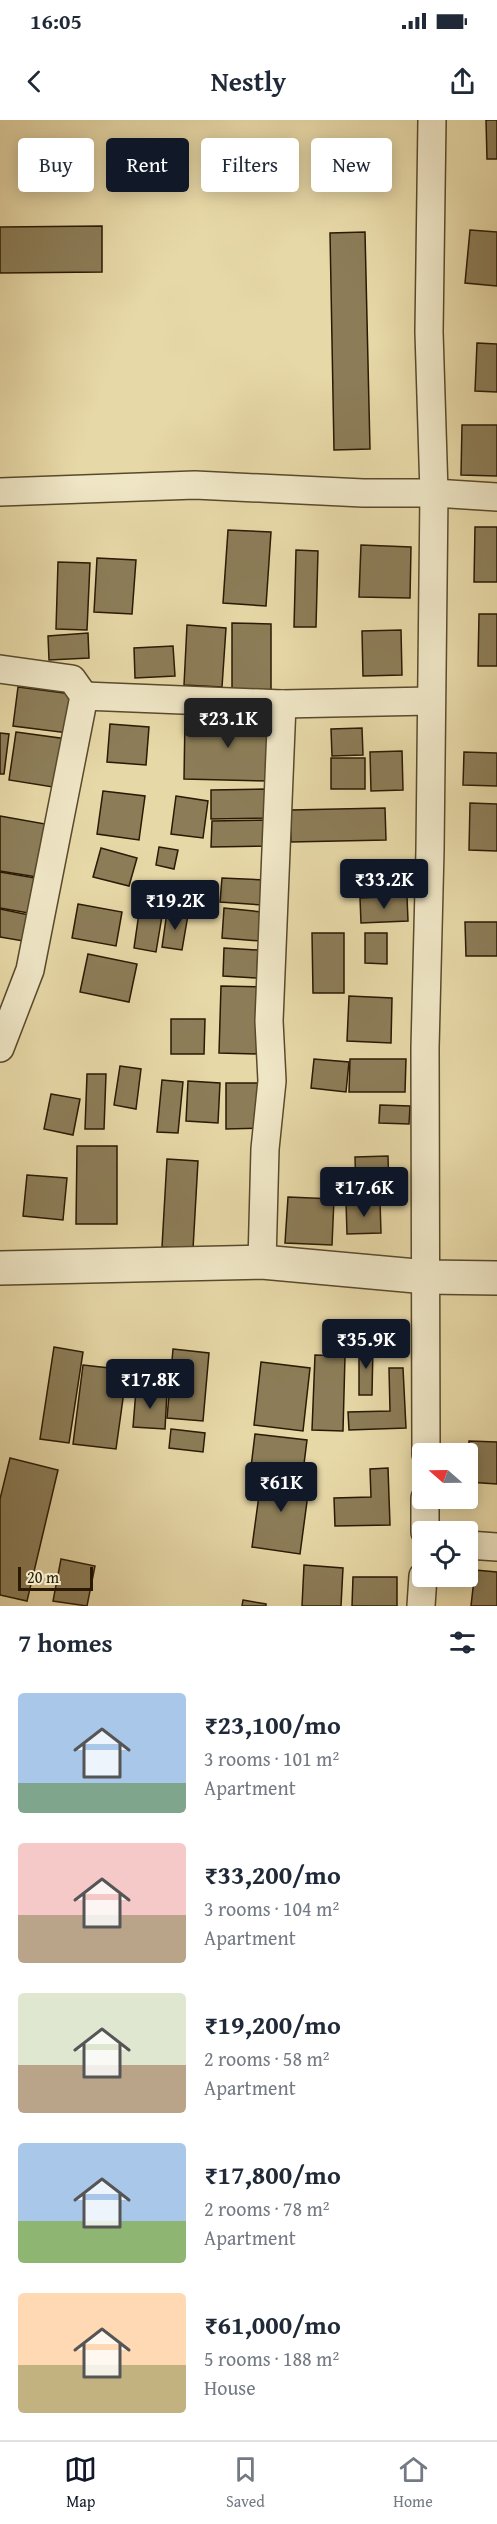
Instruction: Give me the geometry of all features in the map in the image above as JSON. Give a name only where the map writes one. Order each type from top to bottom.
[{"type":"street","points":[[426,1443],[425,1048],[434,493],[429,332],[432,120]]},
{"type":"street","points":[[0,492],[195,485],[497,497]]},
{"type":"street","points":[[0,669],[72,679],[84,696],[30,970],[0,1048]]},
{"type":"street","points":[[84,696],[282,704],[431,700]]},
{"type":"street","points":[[262,1262],[265,1149],[272,1081],[269,1021],[282,704]]},
{"type":"street","points":[[0,1268],[262,1262],[427,1277],[497,1278]]},
{"type":"street","points":[[478,1546],[497,1547]]},
{"type":"street","points":[[421,1606],[422,1587]]},
{"type":"building","points":[[486,120],[497,120],[497,159],[487,159]]},
{"type":"building","points":[[102,226],[102,272],[0,273],[0,227]]},
{"type":"building","points":[[470,230],[497,232],[497,286],[465,283]]},
{"type":"building","points":[[365,232],[370,449],[334,450],[330,233]]},
{"type":"building","points":[[477,343],[497,344],[497,392],[475,391]]},
{"type":"building","points":[[462,425],[497,425],[497,476],[461,475]]},
{"type":"building","points":[[475,527],[497,527],[497,582],[474,582]]},
{"type":"building","points":[[228,530],[271,532],[266,606],[223,603]]},
{"type":"building","points":[[361,545],[411,547],[410,598],[359,597]]},
{"type":"building","points":[[296,550],[318,551],[316,627],[294,627]]},
{"type":"building","points":[[97,558],[136,560],[132,614],[94,612]]},
{"type":"building","points":[[58,562],[90,563],[87,630],[56,629]]},
{"type":"building","points":[[479,614],[497,614],[497,666],[478,666]]},
{"type":"building","points":[[232,623],[271,624],[271,693],[232,693]]},
{"type":"building","points":[[187,625],[226,628],[222,687],[184,685]]},
{"type":"building","points":[[401,630],[402,675],[363,676],[362,631]]},
{"type":"building","points":[[88,633],[89,658],[49,660],[48,636]]},
{"type":"building","points":[[173,646],[175,676],[135,678],[134,648]]},
{"type":"building","points":[[18,687],[72,694],[68,733],[13,726]]},
{"type":"building","points":[[185,718],[272,720],[270,781],[184,779]]},
{"type":"building","points":[[110,724],[149,727],[146,765],[107,762]]},
{"type":"building","points":[[362,728],[363,755],[332,756],[331,729]]},
{"type":"building","points":[[16,732],[67,739],[59,788],[9,780]]},
{"type":"building","points":[[0,733],[9,734],[4,774],[0,774]]},
{"type":"building","points":[[402,751],[403,790],[371,791],[370,752]]},
{"type":"building","points":[[464,752],[497,753],[497,786],[463,785]]},
{"type":"building","points":[[331,758],[365,758],[365,789],[331,789]]},
{"type":"building","points":[[268,789],[268,818],[211,819],[211,790]]},
{"type":"building","points":[[103,791],[145,796],[139,840],[97,834]]},
{"type":"building","points":[[176,796],[208,801],[203,838],[171,834]]},
{"type":"building","points":[[470,803],[497,804],[497,851],[469,850]]},
{"type":"building","points":[[385,808],[386,840],[291,842],[290,810]]},
{"type":"building","points":[[0,816],[51,825],[43,878],[0,871]]},
{"type":"building","points":[[268,820],[268,846],[211,847],[212,821]]},
{"type":"building","points":[[159,847],[178,850],[174,869],[156,865]]},
{"type":"building","points":[[101,848],[137,858],[129,886],[93,877]]},
{"type":"building","points":[[0,872],[41,879],[34,914],[0,908]]},
{"type":"building","points":[[222,878],[264,880],[262,905],[220,902]]},
{"type":"building","points":[[407,896],[408,921],[361,923],[360,898]]},
{"type":"building","points":[[78,904],[122,912],[116,946],[72,938]]},
{"type":"building","points":[[224,908],[262,912],[260,941],[222,938]]},
{"type":"building","points":[[0,909],[34,916],[29,942],[0,937]]},
{"type":"building","points":[[167,912],[188,915],[182,950],[162,947]]},
{"type":"building","points":[[139,913],[162,916],[156,952],[134,948]]},
{"type":"building","points":[[465,922],[497,922],[497,956],[466,956]]},
{"type":"building","points":[[312,933],[344,933],[344,993],[313,993]]},
{"type":"building","points":[[365,933],[387,933],[387,964],[365,963]]},
{"type":"building","points":[[224,948],[258,950],[257,978],[223,976]]},
{"type":"building","points":[[88,954],[137,964],[129,1002],[80,992]]},
{"type":"building","points":[[221,986],[262,987],[260,1054],[219,1053]]},
{"type":"building","points":[[349,996],[392,998],[391,1043],[347,1041]]},
{"type":"building","points":[[171,1019],[205,1019],[204,1054],[171,1054]]},
{"type":"building","points":[[314,1059],[349,1062],[346,1092],[311,1088]]},
{"type":"building","points":[[350,1059],[406,1059],[405,1092],[349,1092]]},
{"type":"building","points":[[120,1066],[141,1069],[136,1109],[114,1105]]},
{"type":"building","points":[[87,1074],[106,1074],[104,1129],[85,1129]]},
{"type":"building","points":[[162,1080],[183,1082],[178,1133],[157,1132]]},
{"type":"building","points":[[188,1081],[220,1083],[218,1123],[186,1121]]},
{"type":"building","points":[[226,1083],[262,1083],[263,1128],[226,1129]]},
{"type":"building","points":[[51,1094],[80,1099],[73,1135],[44,1129]]},
{"type":"building","points":[[380,1105],[410,1106],[409,1124],[379,1123]]},
{"type":"building","points":[[77,1146],[117,1146],[117,1224],[76,1224]]},
{"type":"building","points":[[388,1156],[389,1193],[356,1194],[355,1157]]},
{"type":"building","points":[[167,1159],[198,1161],[193,1249],[162,1247]]},
{"type":"building","points":[[27,1175],[67,1178],[63,1220],[23,1216]]},
{"type":"building","points":[[288,1197],[334,1199],[332,1245],[285,1243]]},
{"type":"building","points":[[380,1201],[381,1233],[347,1234],[346,1202]]},
{"type":"building","points":[[359,1345],[373,1345],[372,1395],[359,1395]]},
{"type":"building","points":[[54,1347],[83,1352],[69,1443],[40,1439]]},
{"type":"building","points":[[173,1349],[209,1353],[203,1421],[167,1418]]},
{"type":"building","points":[[315,1355],[345,1356],[343,1431],[312,1430]]},
{"type":"building","points":[[261,1362],[310,1368],[303,1431],[254,1425]]},
{"type":"building","points":[[83,1365],[127,1370],[116,1449],[73,1444]]},
{"type":"building","points":[[389,1368],[403,1368],[406,1428],[349,1430],[348,1412],[390,1411]]},
{"type":"building","points":[[136,1390],[167,1392],[165,1429],[133,1427]]},
{"type":"building","points":[[171,1429],[205,1433],[203,1452],[169,1448]]},
{"type":"building","points":[[255,1434],[307,1440],[303,1472],[251,1467]]},
{"type":"building","points":[[469,1441],[497,1442],[497,1484],[478,1483],[478,1443],[469,1443]]},
{"type":"building","points":[[10,1458],[58,1470],[27,1601],[0,1595],[0,1499]]},
{"type":"building","points":[[388,1468],[390,1525],[335,1526],[334,1498],[371,1497],[370,1469]]},
{"type":"building","points":[[262,1473],[310,1479],[300,1554],[252,1547]]},
{"type":"building","points":[[61,1559],[95,1566],[87,1606],[53,1601]]},
{"type":"building","points":[[304,1565],[343,1568],[341,1606],[302,1606]]},
{"type":"building","points":[[478,1570],[497,1572],[497,1606],[471,1606],[473,1587],[478,1587]]},
{"type":"building","points":[[353,1577],[397,1577],[397,1606],[352,1606]]},
{"type":"building","points":[[243,1600],[266,1604],[266,1606],[242,1606]]}]
